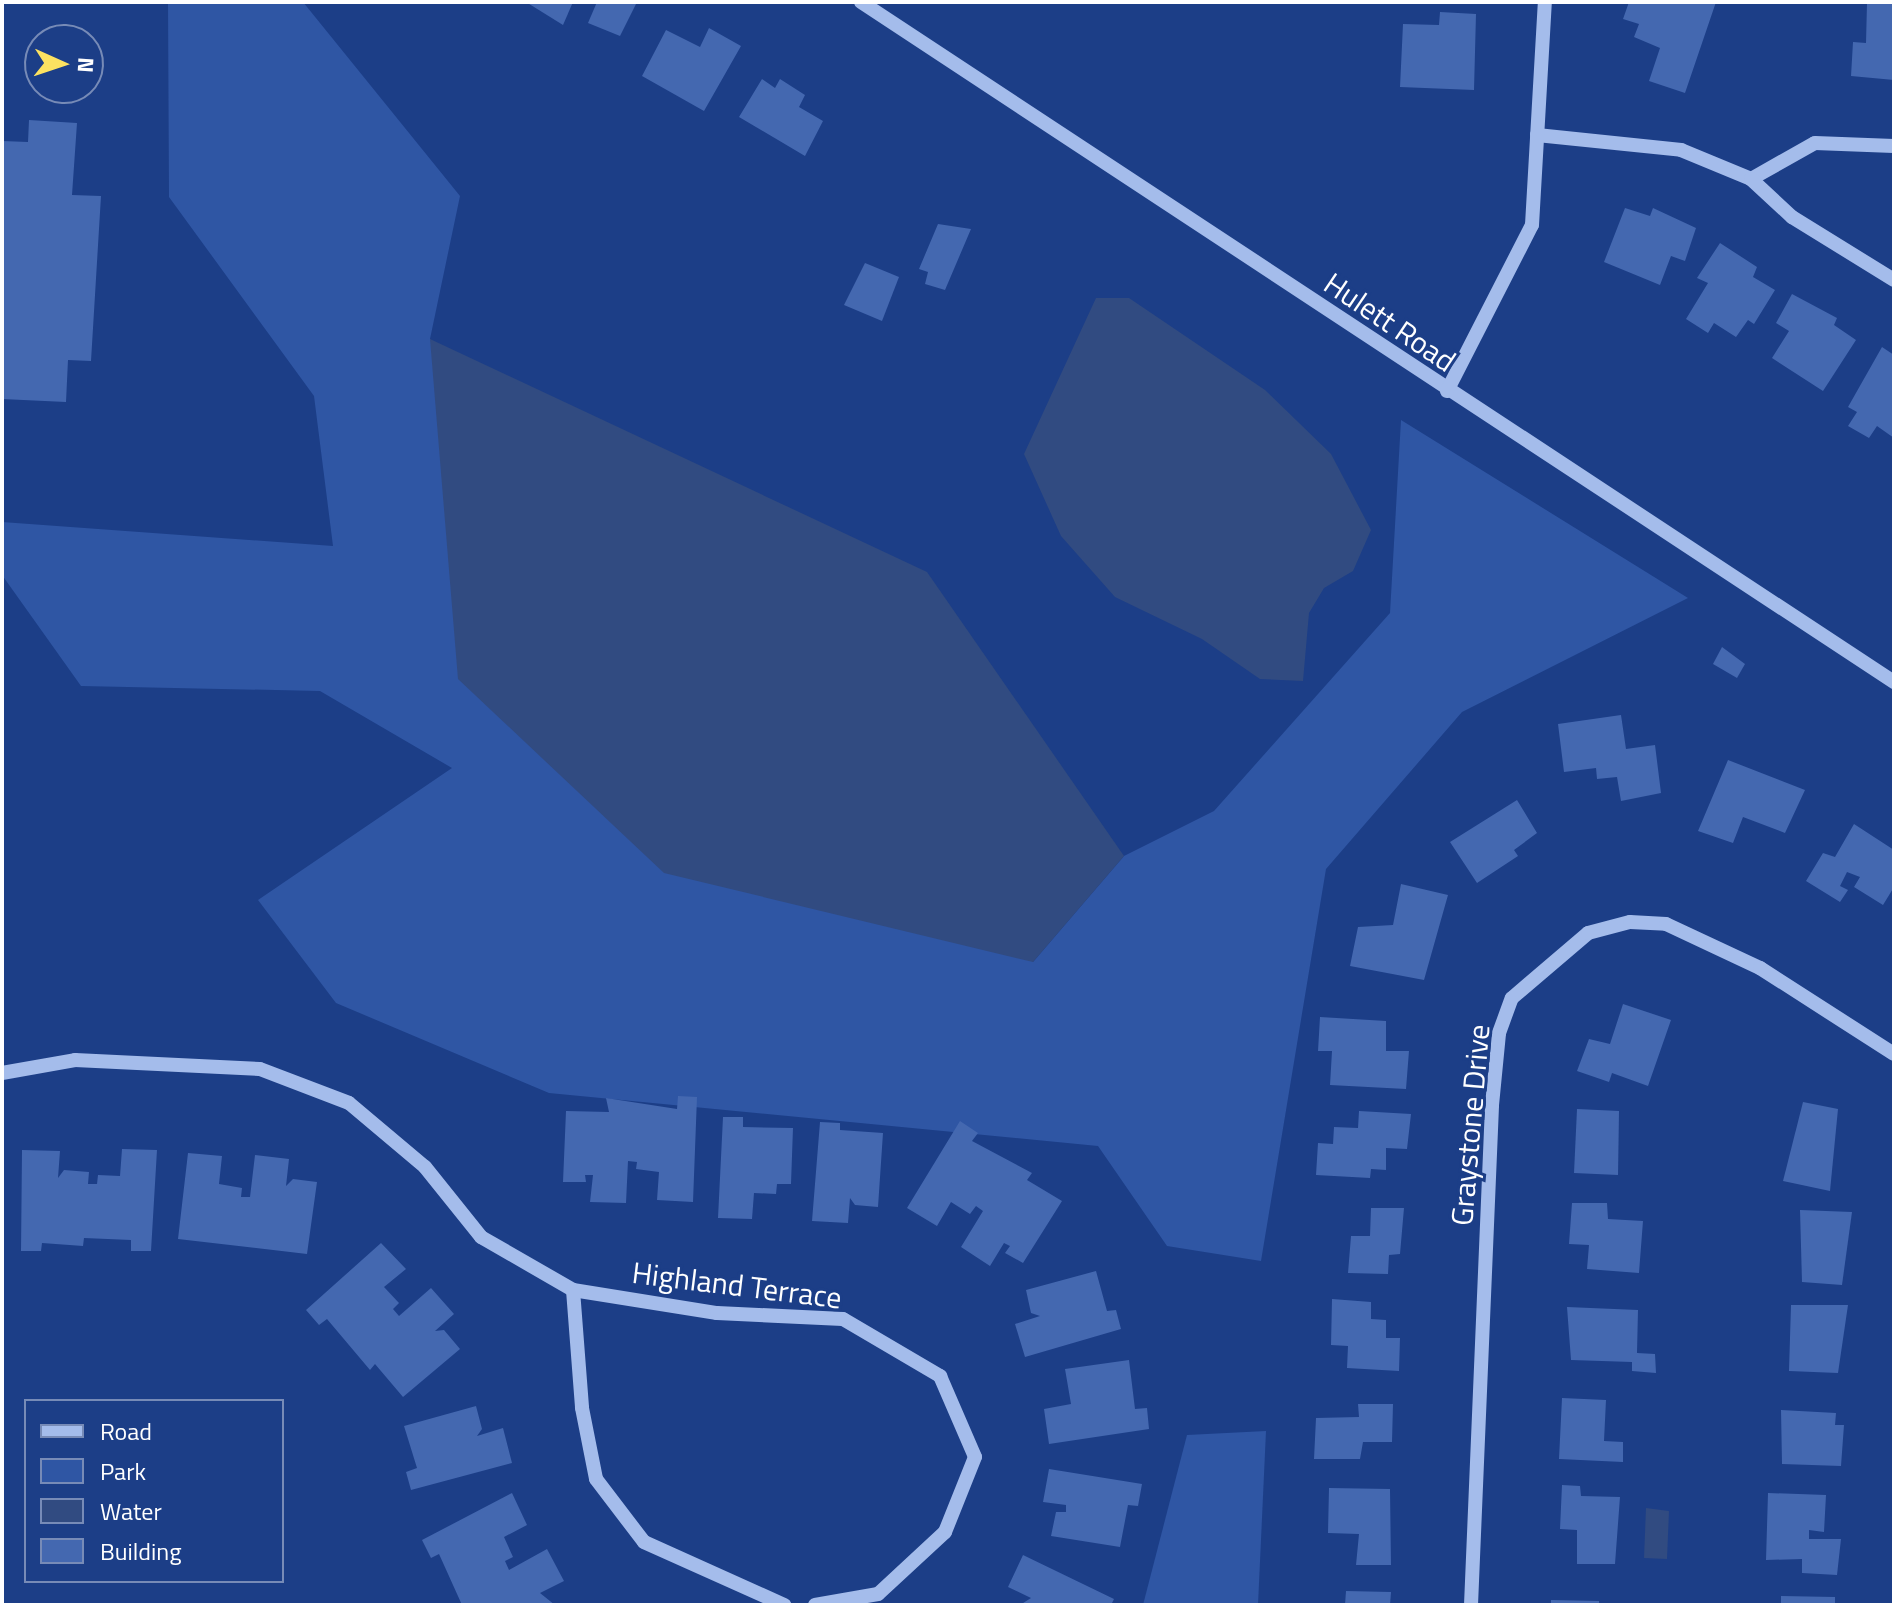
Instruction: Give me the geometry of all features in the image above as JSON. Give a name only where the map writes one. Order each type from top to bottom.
[{"type":"street","name":"Hulett Road","points":[[861,2],[1447,391],[1894,682]]},
{"type":"street","points":[[1447,391],[1532,225],[1545,2]]},
{"type":"street","points":[[1537,135],[1681,150],[1751,179],[1792,217],[1894,280]]},
{"type":"street","points":[[1751,179],[1815,143],[1894,146]]},
{"type":"street","name":"Graystone Drive","points":[[1471,1605],[1492,1105],[1499,1033],[1512,998],[1588,933],[1630,922],[1666,924],[1760,968],[1894,1054]]},
{"type":"street","name":"Highland Terrace","points":[[2,1073],[75,1060],[260,1069],[349,1103],[425,1167],[481,1237],[573,1290],[717,1313],[843,1319],[940,1376],[975,1457],[945,1532],[878,1594],[815,1605]]},
{"type":"street","points":[[573,1290],[582,1408],[596,1479],[644,1542],[784,1605]]},
{"type":"green space","points":[[168,2],[303,2],[460,196],[430,339],[1033,962],[1124,856],[1214,811],[1390,613],[1401,420],[1688,598],[1462,712],[1326,869],[1261,1261],[1167,1246],[1098,1146],[549,1093],[336,1003],[258,900],[452,768],[320,691],[81,686],[2,575],[2,522],[333,546],[314,396],[169,197]]},
{"type":"green space","points":[[1266,1431],[1258,1605],[1143,1605],[1187,1435]]},
{"type":"water","points":[[1096,298],[1129,298],[1265,390],[1331,454],[1371,530],[1353,571],[1324,588],[1309,613],[1303,681],[1260,679],[1202,639],[1115,597],[1061,536],[1024,454]]},
{"type":"water","points":[[430,339],[927,572],[1124,856],[1033,962],[664,873],[458,679]]},
{"type":"water","points":[[1646,1508],[1669,1511],[1667,1559],[1644,1558]]},
{"type":"building","points":[[526,2],[573,2],[563,25]]},
{"type":"building","points":[[597,2],[637,2],[620,36],[588,23]]},
{"type":"building","points":[[1629,2],[1716,2],[1685,93],[1649,81],[1660,48],[1634,37],[1639,24],[1623,19]]},
{"type":"building","points":[[1867,3],[1894,3],[1894,80],[1851,76],[1853,42],[1866,43]]},
{"type":"building","points":[[1440,12],[1476,14],[1474,90],[1400,87],[1403,24],[1439,25]]},
{"type":"building","points":[[709,28],[741,46],[704,111],[642,76],[666,30],[700,47]]},
{"type":"building","points":[[762,79],[775,88],[780,79],[805,95],[799,107],[823,121],[805,156],[739,117]]},
{"type":"building","points":[[29,120],[77,123],[72,195],[101,196],[91,361],[68,360],[66,402],[2,399],[2,141],[28,142]]},
{"type":"building","points":[[1625,208],[1650,216],[1653,208],[1696,228],[1685,261],[1671,256],[1660,285],[1604,262]]},
{"type":"building","points":[[938,224],[971,229],[945,290],[925,284],[928,272],[919,269]]},
{"type":"building","points":[[1720,243],[1757,267],[1753,277],[1775,290],[1754,324],[1748,320],[1736,337],[1714,323],[1708,333],[1686,319],[1708,283],[1697,278]]},
{"type":"building","points":[[865,263],[899,277],[882,321],[844,305]]},
{"type":"building","points":[[1792,294],[1837,318],[1834,325],[1856,340],[1823,391],[1772,358],[1789,331],[1776,323]]},
{"type":"building","points":[[1882,347],[1894,355],[1894,438],[1877,426],[1869,438],[1848,426],[1857,412],[1848,407]]},
{"type":"building","points":[[1722,647],[1745,664],[1737,678],[1713,664]]},
{"type":"building","points":[[1621,715],[1626,749],[1655,745],[1661,793],[1621,801],[1617,777],[1597,779],[1596,768],[1564,772],[1558,724]]},
{"type":"building","points":[[1728,760],[1805,790],[1785,833],[1743,817],[1733,843],[1698,831]]},
{"type":"building","points":[[1517,800],[1537,833],[1514,850],[1518,856],[1477,883],[1450,842]]},
{"type":"building","points":[[1854,824],[1894,850],[1894,887],[1883,905],[1854,887],[1860,877],[1847,872],[1840,886],[1848,890],[1840,902],[1806,881],[1823,853],[1835,857]]},
{"type":"building","points":[[1401,884],[1448,895],[1424,980],[1350,966],[1358,927],[1393,925]]},
{"type":"building","points":[[1623,1004],[1671,1020],[1648,1086],[1612,1073],[1609,1082],[1577,1071],[1589,1039],[1610,1044]]},
{"type":"building","points":[[1320,1017],[1386,1021],[1386,1051],[1409,1051],[1406,1089],[1330,1085],[1332,1051],[1318,1051]]},
{"type":"building","points":[[678,1096],[697,1097],[693,1202],[657,1200],[659,1172],[636,1169],[637,1162],[628,1161],[626,1203],[590,1202],[593,1175],[585,1175],[586,1182],[563,1182],[566,1111],[609,1112],[606,1098],[677,1109]]},
{"type":"building","points":[[1803,1102],[1838,1109],[1830,1191],[1783,1181]]},
{"type":"building","points":[[1577,1109],[1619,1111],[1618,1175],[1574,1173]]},
{"type":"building","points":[[1359,1111],[1411,1114],[1407,1149],[1386,1148],[1386,1170],[1371,1169],[1370,1178],[1316,1175],[1318,1143],[1333,1144],[1334,1127],[1358,1128]]},
{"type":"building","points":[[723,1117],[743,1117],[743,1127],[793,1128],[791,1184],[777,1184],[776,1194],[754,1193],[752,1219],[718,1218]]},
{"type":"building","points":[[960,1121],[978,1133],[972,1141],[1032,1173],[1027,1180],[1062,1201],[1023,1263],[1005,1253],[1010,1246],[1004,1243],[990,1266],[961,1247],[983,1211],[976,1206],[970,1214],[951,1202],[937,1226],[907,1208]]},
{"type":"building","points":[[820,1122],[840,1123],[840,1130],[883,1133],[878,1207],[855,1205],[850,1198],[848,1223],[812,1221]]},
{"type":"building","points":[[122,1149],[157,1150],[151,1251],[131,1251],[131,1240],[84,1238],[83,1246],[42,1243],[41,1251],[21,1251],[22,1150],[60,1151],[58,1178],[64,1170],[89,1172],[88,1184],[97,1184],[98,1175],[120,1176]]},
{"type":"building","points":[[188,1153],[222,1156],[219,1184],[242,1188],[241,1197],[250,1197],[255,1155],[289,1159],[286,1186],[293,1179],[317,1182],[307,1254],[178,1239]]},
{"type":"building","points":[[1572,1203],[1607,1203],[1608,1219],[1643,1221],[1639,1273],[1587,1269],[1589,1245],[1569,1244]]},
{"type":"building","points":[[1371,1208],[1404,1208],[1400,1254],[1389,1255],[1388,1274],[1348,1273],[1351,1236],[1370,1236]]},
{"type":"building","points":[[1800,1210],[1852,1212],[1842,1285],[1802,1282]]},
{"type":"building","points":[[381,1243],[406,1269],[384,1287],[399,1303],[393,1309],[399,1316],[431,1288],[454,1314],[435,1331],[444,1330],[460,1349],[403,1397],[375,1364],[370,1370],[327,1319],[319,1325],[306,1310]]},
{"type":"building","points":[[1096,1271],[1107,1311],[1116,1310],[1121,1329],[1025,1357],[1015,1324],[1040,1316],[1031,1313],[1026,1290]]},
{"type":"building","points":[[1332,1299],[1371,1302],[1371,1319],[1386,1320],[1386,1338],[1400,1338],[1399,1371],[1347,1368],[1348,1346],[1331,1345]]},
{"type":"building","points":[[1791,1305],[1848,1305],[1838,1373],[1789,1371]]},
{"type":"building","points":[[1567,1307],[1638,1310],[1637,1353],[1655,1354],[1656,1373],[1632,1371],[1632,1362],[1571,1360]]},
{"type":"building","points":[[1129,1360],[1135,1409],[1147,1408],[1149,1429],[1049,1444],[1044,1409],[1071,1404],[1065,1369]]},
{"type":"building","points":[[1562,1398],[1606,1400],[1604,1441],[1623,1442],[1623,1462],[1559,1459]]},
{"type":"building","points":[[1358,1404],[1393,1404],[1392,1442],[1363,1442],[1360,1459],[1314,1459],[1316,1418],[1359,1417]]},
{"type":"building","points":[[476,1406],[482,1429],[477,1436],[503,1428],[512,1463],[411,1490],[406,1472],[417,1468],[404,1426]]},
{"type":"building","points":[[1781,1410],[1836,1413],[1835,1425],[1844,1425],[1841,1466],[1782,1464]]},
{"type":"building","points":[[1049,1469],[1142,1484],[1138,1506],[1128,1505],[1120,1547],[1051,1536],[1056,1512],[1066,1512],[1066,1505],[1043,1502]]},
{"type":"building","points":[[1562,1485],[1580,1486],[1581,1496],[1620,1497],[1615,1564],[1577,1564],[1577,1530],[1560,1529]]},
{"type":"building","points":[[1329,1488],[1390,1489],[1391,1565],[1356,1565],[1359,1534],[1328,1533]]},
{"type":"building","points":[[512,1493],[527,1525],[504,1537],[513,1557],[505,1561],[509,1570],[547,1549],[564,1581],[540,1593],[555,1605],[462,1605],[439,1554],[431,1558],[422,1540]]},
{"type":"building","points":[[1768,1493],[1826,1495],[1824,1532],[1809,1530],[1809,1539],[1841,1539],[1837,1575],[1802,1573],[1802,1559],[1766,1560]]},
{"type":"building","points":[[1023,1555],[1114,1599],[1111,1605],[1020,1605],[1031,1598],[1008,1587]]},
{"type":"building","points":[[1346,1591],[1391,1592],[1390,1605],[1345,1605]]},
{"type":"building","points":[[1781,1596],[1835,1597],[1835,1605],[1781,1605]]},
{"type":"building","points":[[1551,1600],[1599,1601],[1599,1605],[1551,1605]]}]
